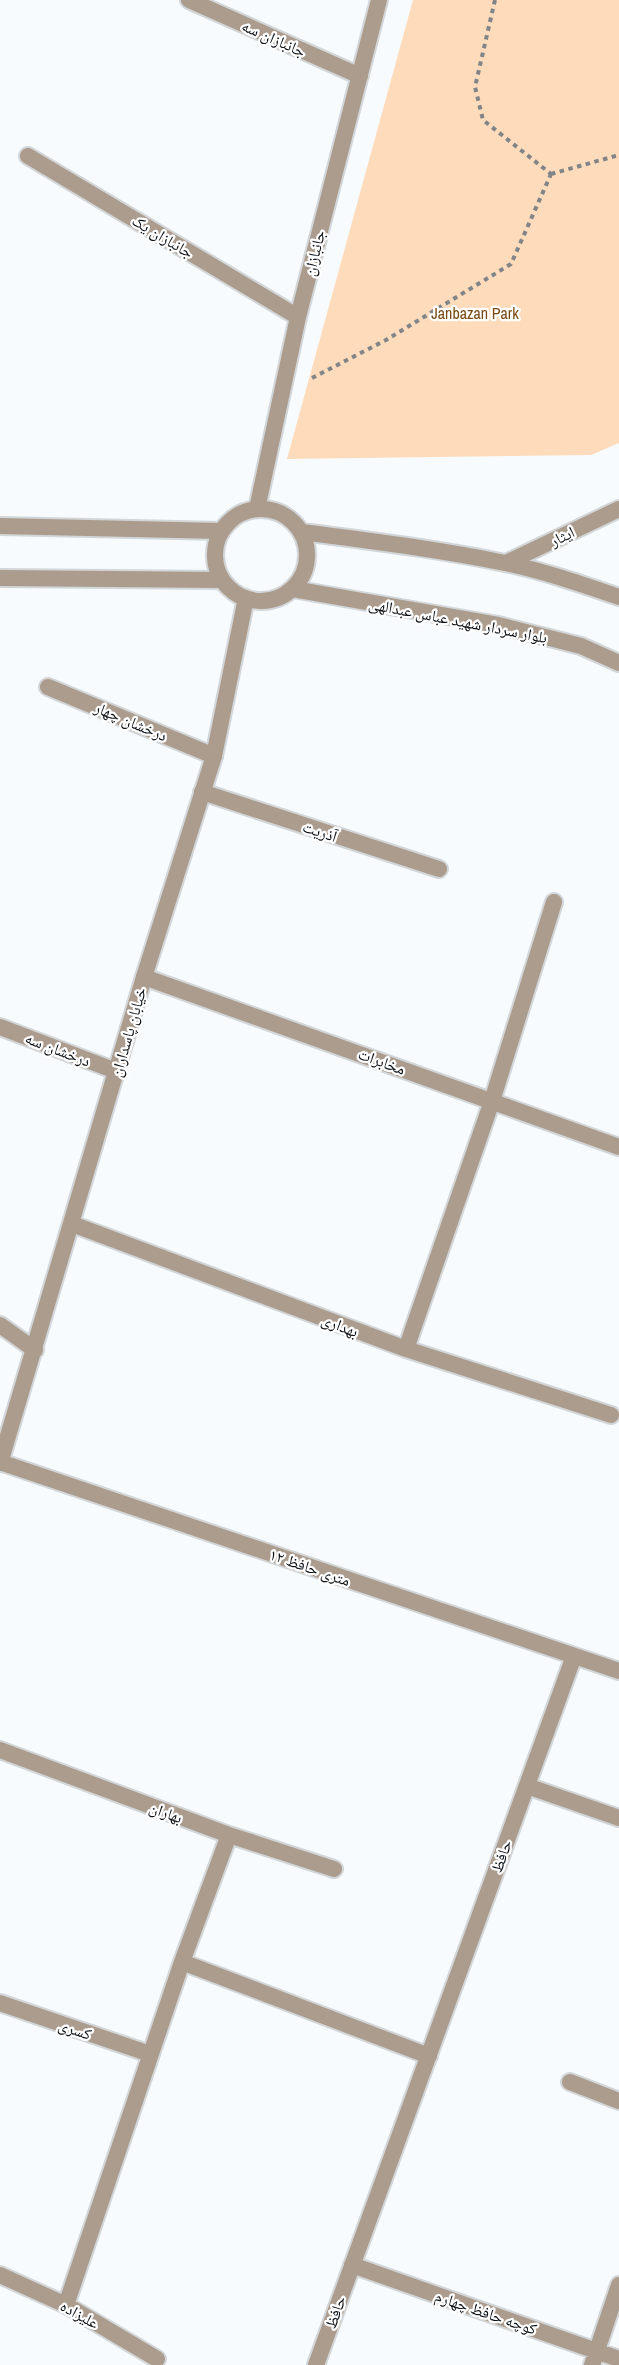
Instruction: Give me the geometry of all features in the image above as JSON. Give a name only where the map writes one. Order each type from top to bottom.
[{"type":"street","name":"جانبازان سه","points":[[189,0],[360,76]]},
{"type":"street","name":"جانبازان","points":[[257,509],[298,316],[379,0]]},
{"type":"street","name":"جانبازان یک","points":[[28,156],[298,316]]},
{"type":"street","points":[[257,509],[275,510],[290,518],[302,532],[308,552],[304,572],[293,589],[279,597],[263,601],[246,598],[232,591],[222,580],[215,564],[215,547],[221,531],[231,519],[243,512],[257,509]]},
{"type":"street","name":"ایثار","points":[[506,563],[619,509]]},
{"type":"street","points":[[0,526],[221,531]]},
{"type":"street","points":[[302,532],[506,563],[557,576],[619,597]]},
{"type":"street","points":[[0,578],[222,580]]},
{"type":"street","name":"بلوار سردار شهید عباس عبدالهی","points":[[293,589],[498,625],[581,646],[619,663]]},
{"type":"street","name":"خیابان پاسداران","points":[[0,1463],[144,977],[214,756],[246,598]]},
{"type":"street","name":"درخشان چهار","points":[[48,687],[214,756]]},
{"type":"street","name":"آذریت","points":[[202,792],[439,869]]},
{"type":"street","points":[[406,1349],[492,1101],[554,902]]},
{"type":"street","name":"مخابرات","points":[[144,977],[619,1147]]},
{"type":"street","name":"درخشان سه","points":[[0,1027],[116,1071]]},
{"type":"street","name":"بهداری","points":[[72,1224],[406,1349],[611,1415]]},
{"type":"street","points":[[0,1325],[35,1350]]},
{"type":"street","name":"۱۲ متری حافظ","points":[[0,1463],[619,1671]]},
{"type":"street","name":"حافظ","points":[[316,2365],[574,1656]]},
{"type":"street","name":"بهاران","points":[[0,1750],[229,1835],[334,1869]]},
{"type":"street","points":[[527,1786],[619,1818]]},
{"type":"street","points":[[66,2306],[150,2054],[229,1835]]},
{"type":"street","points":[[182,1962],[429,2056]]},
{"type":"street","name":"کسری","points":[[0,2003],[150,2054]]},
{"type":"street","points":[[570,2082],[619,2101]]},
{"type":"street","name":"کوچه حافظ چهارم","points":[[352,2265],[595,2358],[619,2359]]},
{"type":"street","name":"علیزاده","points":[[0,2275],[66,2306],[157,2359]]},
{"type":"street","points":[[595,2358],[619,2285]]},
{"type":"path","points":[[495,0],[475,87],[483,120],[551,174]]},
{"type":"path","points":[[551,174],[619,155]]},
{"type":"path","points":[[282,394],[386,340],[511,264],[551,174]]},
{"type":"green space","name":"Janbazan Park","points":[[413,0],[619,0],[619,443],[591,455],[287,459]]}]
